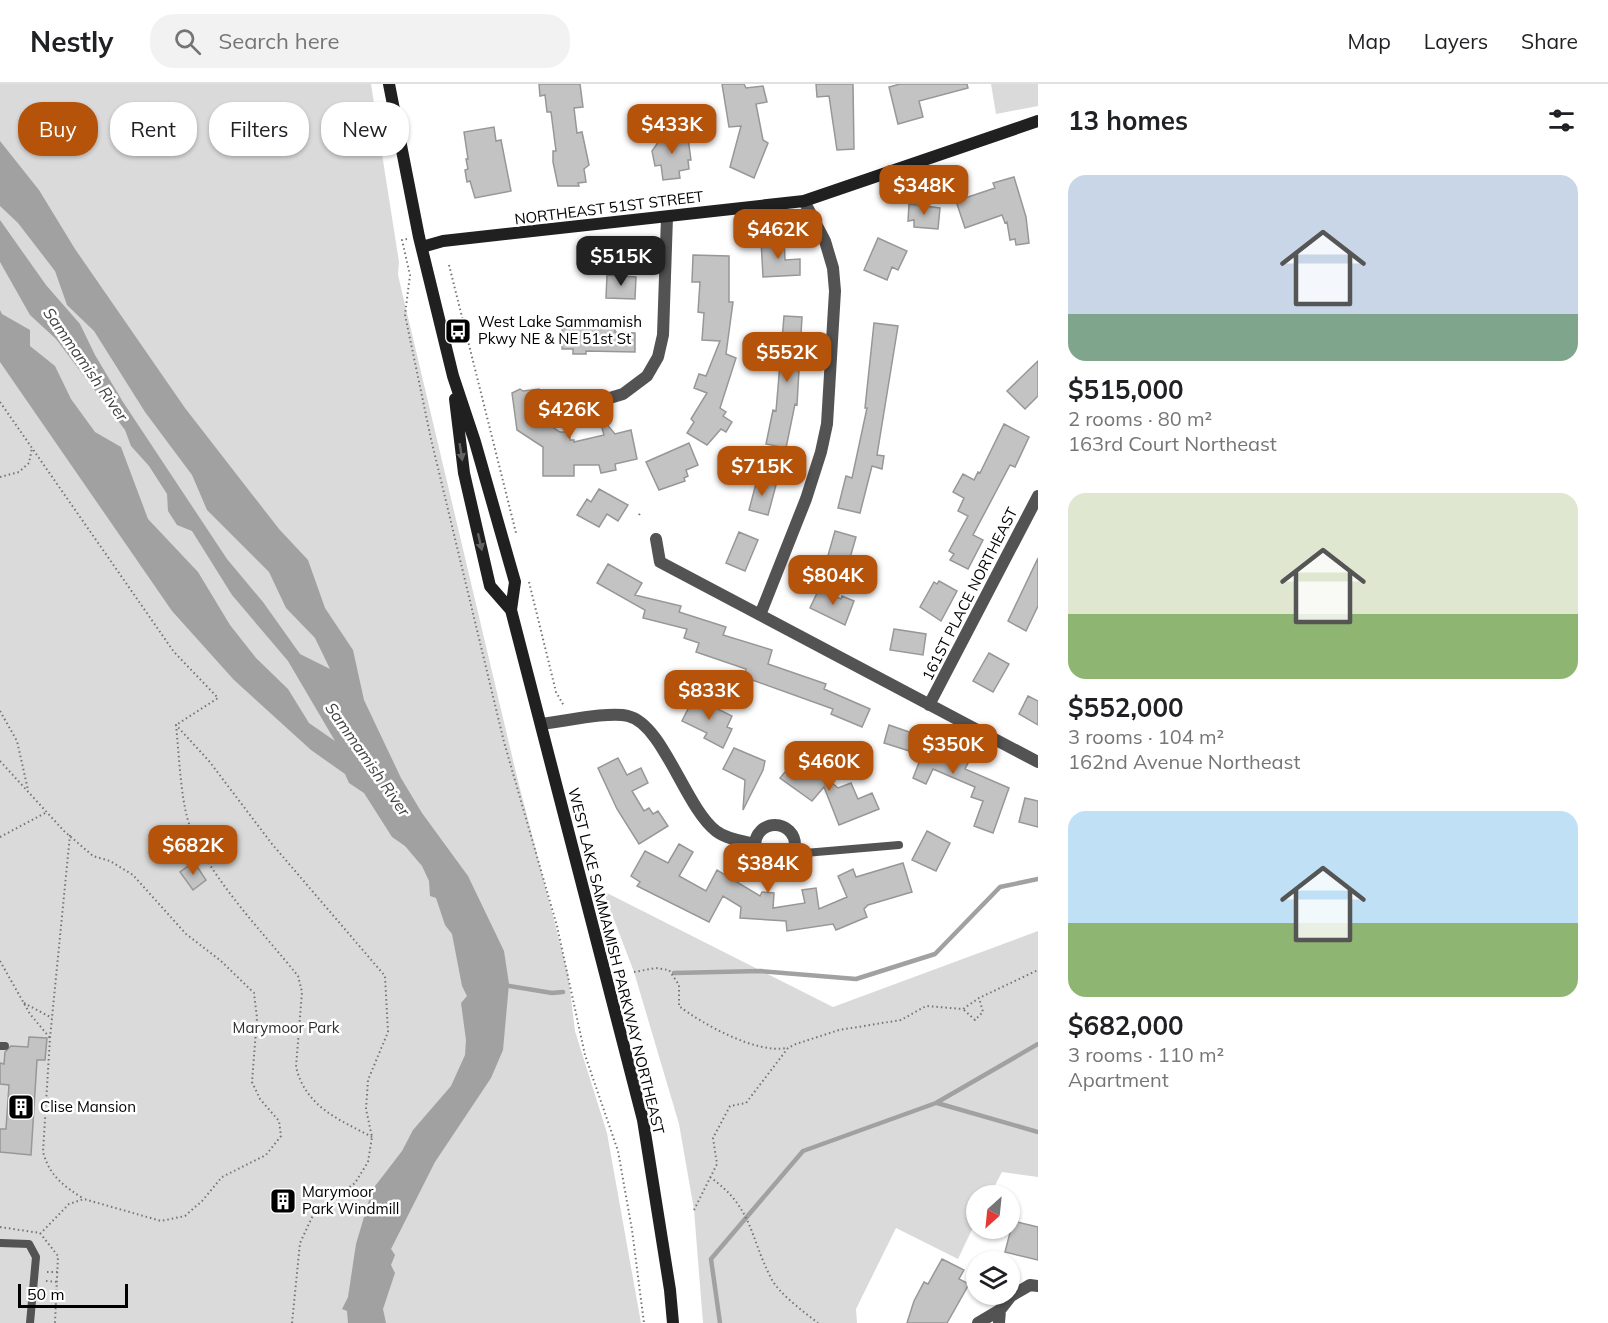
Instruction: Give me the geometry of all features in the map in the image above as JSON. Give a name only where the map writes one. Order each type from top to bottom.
[{"type":"main road","name":"WEST LAKE SAMMAMISH PARKWAY NORTHEAST","points":[[389,84],[422,247],[453,376],[475,442],[515,582],[511,610],[643,1120],[670,1290],[673,1323]]},
{"type":"main road","name":"NORTHEAST 51ST STREET","points":[[422,247],[443,241],[804,201],[1038,121]]},
{"type":"main road","name":"WEST LAKE SAMMAMISH PARKWAY NORTHEAST","points":[[453,376],[459,445],[490,585],[511,610]]},
{"type":"street","points":[[760,615],[806,499],[827,424],[835,291],[833,268],[825,241],[804,201]]},
{"type":"street","points":[[573,397],[583,400],[603,400],[623,394],[647,376],[658,357],[663,335],[667,217]]},
{"type":"street","name":"161ST PLACE NORTHEAST","points":[[929,705],[1038,496]]},
{"type":"street","points":[[656,539],[660,562],[1038,762]]},
{"type":"street","points":[[541,724],[616,715],[635,718],[663,750],[703,820],[718,833],[755,844]]},
{"type":"street","points":[[774,824],[781,825],[791,832],[795,838],[793,854],[785,863],[771,865],[760,858],[755,844],[762,829],[774,824]]},
{"type":"street","points":[[978,1323],[1000,1317],[1011,1296],[1034,1286]]},
{"type":"lane","points":[[793,854],[899,845]]},
{"type":"lane","points":[[0,1243],[29,1244],[36,1257],[30,1323]]},
{"type":"path","points":[[402,240],[410,274],[405,315],[431,439],[504,742],[557,926],[585,1056],[618,1151],[632,1230],[644,1323]]},
{"type":"path","points":[[449,265],[519,544]]},
{"type":"path","points":[[0,402],[174,652],[218,698],[176,725]]},
{"type":"path","points":[[0,477],[19,471],[29,464],[32,448]]},
{"type":"path","points":[[528,578],[556,692],[561,705],[569,709]]},
{"type":"path","points":[[0,711],[17,741],[28,792]]},
{"type":"path","points":[[176,725],[209,761],[272,844],[385,975],[388,1032],[368,1080],[366,1109],[372,1137],[368,1162],[355,1183],[314,1213],[300,1243],[292,1323]]},
{"type":"path","points":[[176,725],[186,813],[194,834],[213,869],[298,976],[302,992],[296,1067],[306,1093],[321,1110],[372,1137]]},
{"type":"path","points":[[0,761],[70,835],[93,856],[110,861],[133,875],[186,934],[221,961],[254,993],[257,1018],[252,1082],[260,1099],[279,1121],[281,1136],[266,1155],[222,1176],[202,1201],[185,1216],[161,1221],[84,1199],[57,1181],[47,1167],[43,1152],[50,1038],[70,835]]},
{"type":"path","points":[[0,837],[47,812]]},
{"type":"path","points":[[0,961],[24,1003],[50,1038]]},
{"type":"path","points":[[634,972],[656,968],[669,970],[679,985],[679,1006],[700,1023],[773,1051],[839,1030],[901,1020],[926,1006],[963,1009],[975,1020],[984,1012],[979,998]]},
{"type":"path","points":[[963,1009],[979,998],[1038,970]]},
{"type":"path","points":[[24,1003],[52,1018]]},
{"type":"path","points":[[694,1210],[717,1164],[713,1138],[730,1106],[746,1103],[788,1048]]},
{"type":"path","points":[[710,1177],[730,1191],[747,1216],[772,1280],[797,1309],[818,1323]]},
{"type":"path","points":[[29,1244],[69,1204],[84,1199]]},
{"type":"path","points":[[0,1227],[40,1233],[58,1256],[55,1323]]},
{"type":"path","points":[[44,1272],[59,1272]]},
{"type":"path","points":[[43,1281],[58,1282]]},
{"type":"green space","name":"Marymoor Park","points":[[0,84],[371,84],[374,102],[321,102],[321,156],[382,156],[399,262],[398,275],[517,777],[568,974],[575,1031],[607,1133],[641,1323],[0,1323]]},
{"type":"green space","points":[[991,84],[1038,84],[1038,106],[996,114]]},
{"type":"green space","points":[[603,891],[833,1007],[1038,931],[1038,1177],[1002,1172],[995,1185],[966,1185],[967,1239],[958,1259],[896,1228],[856,1309],[857,1323],[703,1323],[694,1210],[679,1124],[634,972]]},
{"type":"water","name":"Sammamish River","points":[[0,141],[39,190],[75,249],[185,408],[279,529],[308,560],[325,608],[353,650],[364,700],[401,778],[422,813],[468,876],[504,951],[509,984],[503,1050],[491,1078],[435,1162],[391,1249],[395,1255],[391,1265],[395,1273],[383,1309],[386,1323],[348,1323],[347,1311],[342,1309],[348,1297],[356,1244],[372,1190],[402,1151],[413,1130],[451,1086],[465,1055],[466,1040],[461,1003],[467,996],[462,986],[452,934],[445,925],[436,898],[430,896],[429,881],[422,866],[405,846],[392,837],[364,793],[349,783],[345,774],[311,750],[234,680],[172,611],[0,362],[0,310],[2,314],[30,330],[30,346],[55,366],[71,399],[95,432],[121,447],[148,519],[198,572],[230,625],[256,658],[288,689],[309,723],[335,741],[288,661],[232,595],[192,531],[177,525],[168,511],[167,494],[149,466],[131,446],[125,430],[56,339],[30,315],[0,262],[0,220],[46,285],[80,324],[95,355],[123,402],[227,559],[263,602],[300,654],[330,669],[315,638],[286,608],[269,572],[207,510],[192,475],[145,412],[94,331],[67,305],[55,271],[18,223],[0,206]]},
{"type":"building","points":[[539,84],[580,84],[583,107],[574,108],[577,133],[582,132],[589,165],[584,169],[586,182],[578,183],[579,186],[558,186],[553,162],[553,151],[556,151],[551,112],[547,112],[545,95],[540,96]]},
{"type":"building","points":[[722,84],[744,84],[746,88],[763,86],[767,102],[756,104],[763,140],[768,143],[754,178],[730,167],[741,126],[729,127]]},
{"type":"building","points":[[816,84],[853,84],[854,149],[837,150],[829,96],[817,97]]},
{"type":"building","points":[[900,84],[967,84],[968,88],[919,101],[923,117],[898,124],[889,87]]},
{"type":"building","points":[[494,127],[496,141],[501,140],[511,191],[475,198],[470,181],[467,182],[465,170],[468,169],[466,159],[468,159],[464,132]]},
{"type":"building","points":[[679,132],[680,139],[688,138],[691,160],[688,160],[689,169],[679,171],[680,178],[663,180],[661,165],[655,166],[652,151],[664,134]]},
{"type":"building","points":[[1014,177],[1026,217],[1029,243],[1016,245],[1015,239],[1010,240],[1007,222],[1005,223],[1002,215],[965,228],[956,201],[995,188],[993,183]]},
{"type":"building","points":[[909,204],[940,208],[938,229],[914,227],[914,220],[908,221]]},
{"type":"building","points":[[878,238],[907,251],[898,270],[892,267],[887,280],[864,270]]},
{"type":"building","points":[[784,239],[785,260],[800,259],[800,275],[763,277],[761,240]]},
{"type":"building","points":[[693,255],[729,256],[729,302],[733,302],[726,354],[736,358],[720,408],[726,412],[723,416],[732,422],[726,432],[721,429],[707,445],[687,433],[694,422],[691,419],[707,393],[694,388],[699,374],[706,376],[720,341],[702,340],[704,313],[698,312],[700,282],[692,282]]},
{"type":"building","points":[[607,275],[636,277],[635,299],[606,298]]},
{"type":"building","points":[[784,316],[802,317],[797,405],[795,404],[786,448],[766,444],[773,410],[776,411]]},
{"type":"building","points":[[874,323],[898,326],[877,455],[884,456],[882,469],[872,466],[860,513],[838,508],[846,476],[852,478],[867,408],[865,408]]},
{"type":"building","points":[[562,328],[615,328],[615,332],[635,333],[635,352],[586,351],[586,354],[573,354],[573,349],[562,349]]},
{"type":"building","points":[[1038,361],[1038,396],[1025,409],[1007,391]]},
{"type":"building","points":[[520,389],[523,391],[539,389],[545,422],[560,432],[570,432],[570,440],[574,442],[604,435],[598,414],[615,434],[631,430],[637,459],[615,464],[616,470],[601,473],[599,465],[574,465],[574,476],[543,476],[543,447],[517,430],[512,393]]},
{"type":"building","points":[[1004,424],[1029,437],[1015,467],[1010,465],[973,535],[983,540],[968,569],[950,560],[954,554],[949,551],[968,516],[958,511],[964,498],[953,492],[963,474],[974,480],[978,472],[980,473]]},
{"type":"building","points":[[689,443],[698,465],[686,470],[688,476],[684,478],[685,481],[659,490],[646,462]]},
{"type":"building","points":[[757,480],[776,485],[768,515],[749,510]]},
{"type":"building","points":[[599,489],[628,505],[618,521],[607,514],[599,527],[577,515],[587,499],[591,502]]},
{"type":"building","points":[[835,531],[856,537],[846,572],[825,566]]},
{"type":"building","points":[[739,532],[758,540],[745,571],[726,563]]},
{"type":"building","points":[[1038,558],[1038,606],[1026,631],[1008,621]]},
{"type":"building","points":[[608,564],[642,583],[635,595],[681,606],[679,612],[726,627],[723,635],[772,650],[768,664],[826,684],[824,689],[870,709],[862,727],[831,714],[833,709],[744,677],[746,669],[696,652],[699,643],[684,638],[687,629],[643,618],[645,610],[597,583]]},
{"type":"building","points":[[939,581],[957,591],[941,621],[920,607],[934,582],[937,584]]},
{"type":"building","points":[[819,589],[841,599],[842,596],[854,601],[845,625],[810,608]]},
{"type":"building","points":[[894,629],[926,634],[923,655],[890,650]]},
{"type":"building","points":[[989,653],[1009,664],[993,692],[973,681]]},
{"type":"building","points":[[1028,696],[1038,701],[1038,725],[1019,714]]},
{"type":"building","points":[[694,697],[732,716],[727,727],[732,729],[723,748],[704,738],[707,733],[682,721]]},
{"type":"building","points":[[889,725],[918,735],[916,740],[946,754],[948,751],[958,755],[957,758],[968,763],[965,769],[1009,788],[993,833],[974,826],[983,801],[971,797],[975,787],[933,769],[926,784],[913,778],[922,755],[884,743]]},
{"type":"building","points":[[734,748],[765,761],[763,770],[743,810],[745,780],[723,769]]},
{"type":"building","points":[[799,755],[838,788],[851,783],[858,799],[872,793],[879,809],[839,825],[824,787],[812,801],[780,778]]},
{"type":"building","points":[[618,758],[627,775],[641,768],[648,783],[632,791],[644,811],[649,808],[653,814],[658,811],[668,826],[639,844],[617,809],[598,768]]},
{"type":"building","points":[[1025,798],[1038,801],[1038,827],[1019,822]]},
{"type":"building","points":[[927,831],[950,843],[936,871],[912,860]]},
{"type":"building","points":[[679,844],[693,852],[679,876],[706,891],[717,870],[760,896],[762,892],[774,893],[773,908],[805,903],[802,890],[816,888],[819,909],[847,897],[838,876],[853,869],[856,877],[903,863],[912,892],[868,905],[864,909],[867,917],[836,930],[833,924],[787,931],[786,921],[740,918],[741,907],[723,896],[709,922],[637,886],[640,882],[631,876],[645,851],[668,863]]},
{"type":"building","points":[[194,862],[206,880],[193,890],[180,872]]},
{"type":"building","name":"Clise Mansion","points":[[29,1037],[47,1038],[45,1060],[37,1060],[31,1155],[0,1152],[0,1129],[6,1129],[9,1085],[0,1084],[0,1063],[4,1064],[5,1052],[11,1046],[28,1047]]},
{"type":"building","name":"Marymoor Park Windmill","points":[[280,1194],[286,1194],[290,1201],[286,1208],[280,1208],[276,1204],[276,1198]]},
{"type":"building","points":[[1020,1223],[1038,1227],[1038,1260],[1020,1256],[1020,1251],[1005,1251],[1008,1239],[1020,1239]]},
{"type":"building","points":[[942,1259],[964,1270],[959,1279],[966,1282],[966,1289],[947,1323],[907,1323],[914,1301],[924,1282],[928,1284]]},
{"type":"waterway","points":[[674,973],[760,971],[856,979],[935,954],[1000,887],[1038,879]]},
{"type":"waterway","points":[[504,985],[552,993],[563,992]]},
{"type":"waterway","points":[[720,1323],[711,1259],[803,1151],[936,1103],[1038,1044]]},
{"type":"waterway","points":[[937,1103],[1038,1132]]},
{"type":"place","name":"West Lake Sammamish Pkwy NE & NE 51st St","points":[[458,331]]},
{"type":"place","name":"Clise Mansion","points":[[21,1107]]},
{"type":"place","name":"Marymoor Park Windmill","points":[[283,1201]]}]
